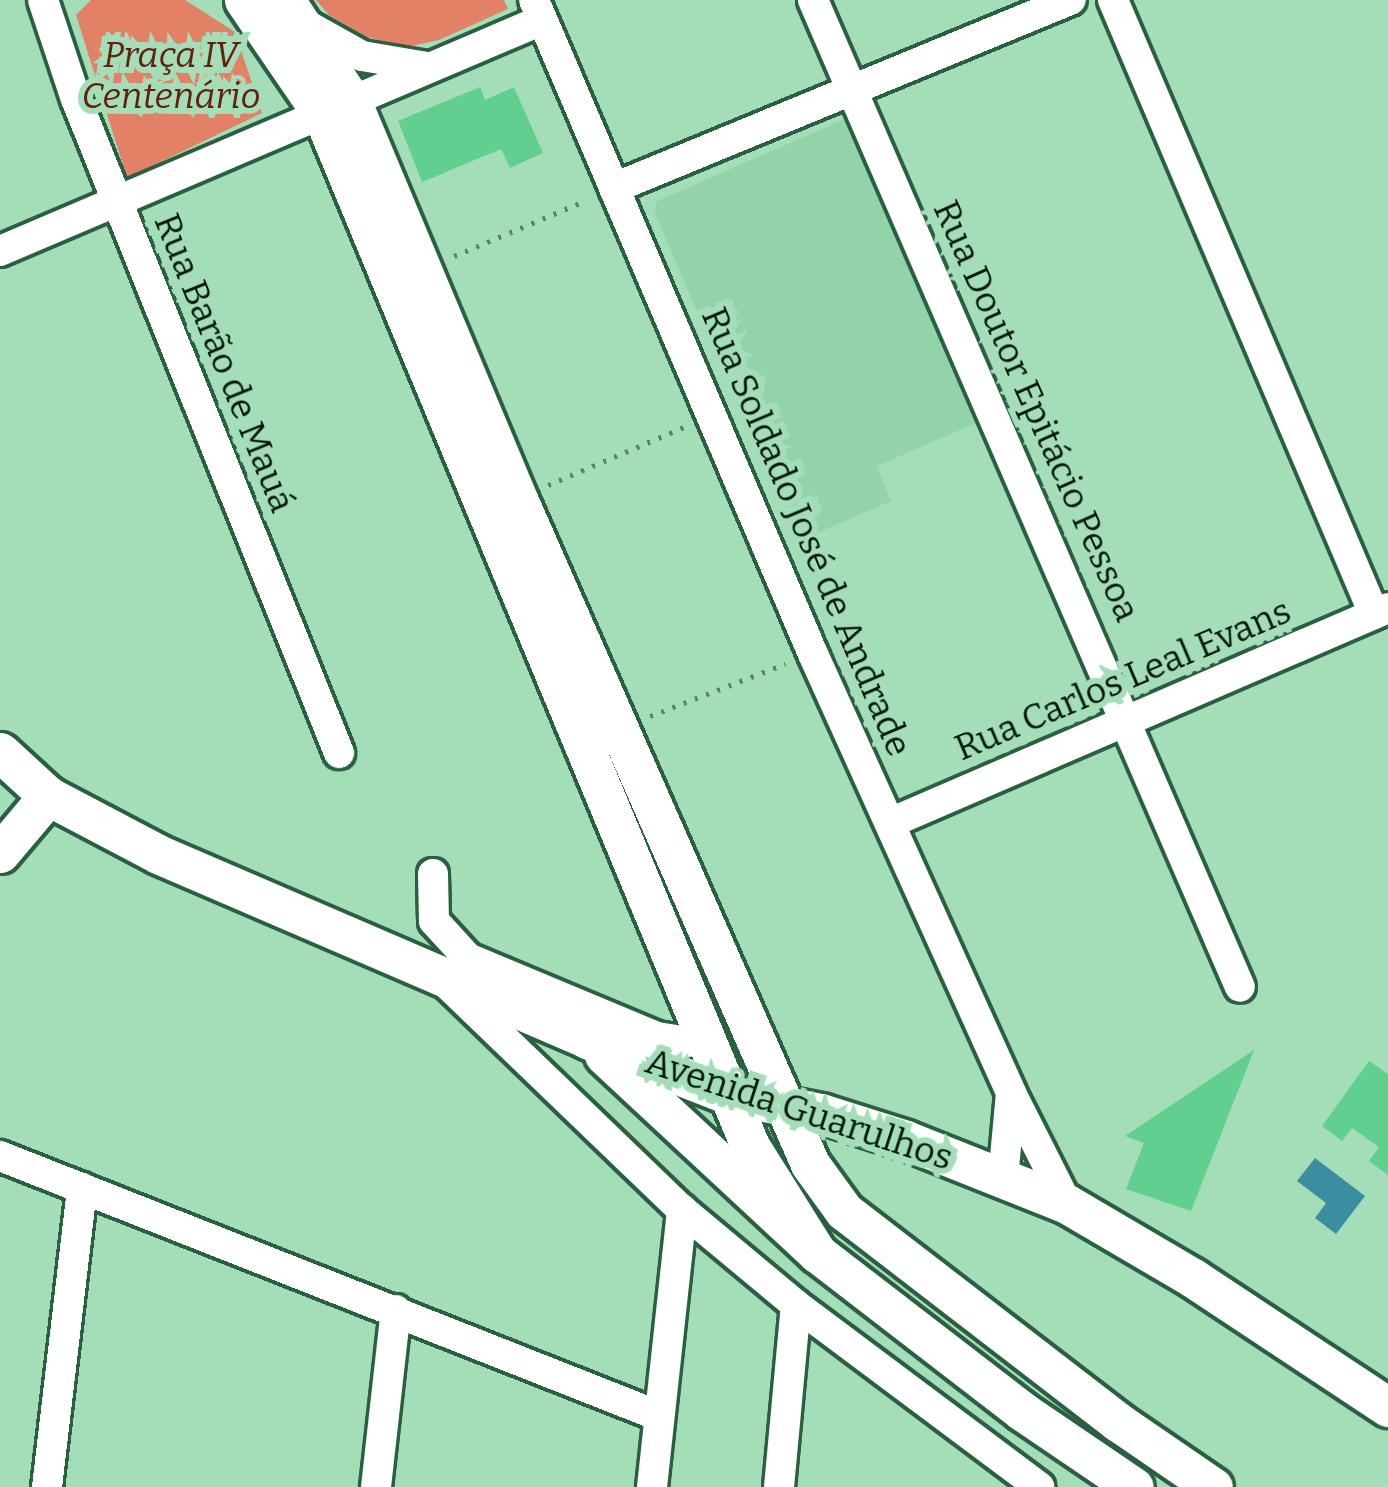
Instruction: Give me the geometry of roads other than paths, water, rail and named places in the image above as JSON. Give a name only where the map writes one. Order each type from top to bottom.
[{"type":"main road","points":[[244,0],[337,107],[750,1146],[817,1253]]},
{"type":"main road","points":[[294,12],[545,562],[810,1164],[844,1211],[1118,1422],[1213,1487]]},
{"type":"main road","name":"Avenida Guarulhos","points":[[0,752],[48,796],[158,854],[587,1039],[729,1095],[785,1105],[906,1140],[1067,1204],[1193,1278],[1388,1407]]},
{"type":"main road","points":[[0,853],[48,796]]},
{"type":"main road","points":[[729,1095],[741,1063],[746,1016]]},
{"type":"main road","points":[[587,1039],[817,1253],[1022,1411],[1134,1487]]},
{"type":"street","name":"Rua Barão de Mauá","points":[[43,0],[118,203],[339,753]]},
{"type":"street","name":"Rua Doutor Epitácio Pessoa","points":[[813,0],[1129,720],[1240,987]]},
{"type":"street","points":[[614,188],[1071,0]]},
{"type":"street","points":[[1113,0],[1381,611]]},
{"type":"street","points":[[0,251],[434,67],[538,10]]},
{"type":"street","name":"Rua Soldado José de Andrade","points":[[538,10],[813,654],[1011,1093],[1067,1204]]},
{"type":"street","points":[[294,12],[362,56],[403,67],[434,67]]},
{"type":"street","name":"Rua Carlos Leal Evans","points":[[890,823],[1381,611]]},
{"type":"street","points":[[434,874],[434,921],[419,963],[682,1210],[796,1305],[1039,1487]]},
{"type":"street","points":[[434,921],[455,949],[489,967],[657,1037],[688,1042],[708,1036]]},
{"type":"street","name":"Rua Soldado José de Andrade","points":[[1003,1179],[1011,1093]]},
{"type":"street","points":[[0,1156],[659,1416]]},
{"type":"street","points":[[47,1487],[82,1188]]},
{"type":"street","points":[[652,1487],[682,1210]]},
{"type":"street","points":[[778,1487],[796,1305]]},
{"type":"street","points":[[376,1487],[396,1310]]},
{"type":"water","points":[[1315,1158],[1365,1196],[1336,1234],[1315,1218],[1326,1203],[1297,1181]]},
{"type":"park label","name":"Praça IV Centenário","points":[[171,76]]}]
